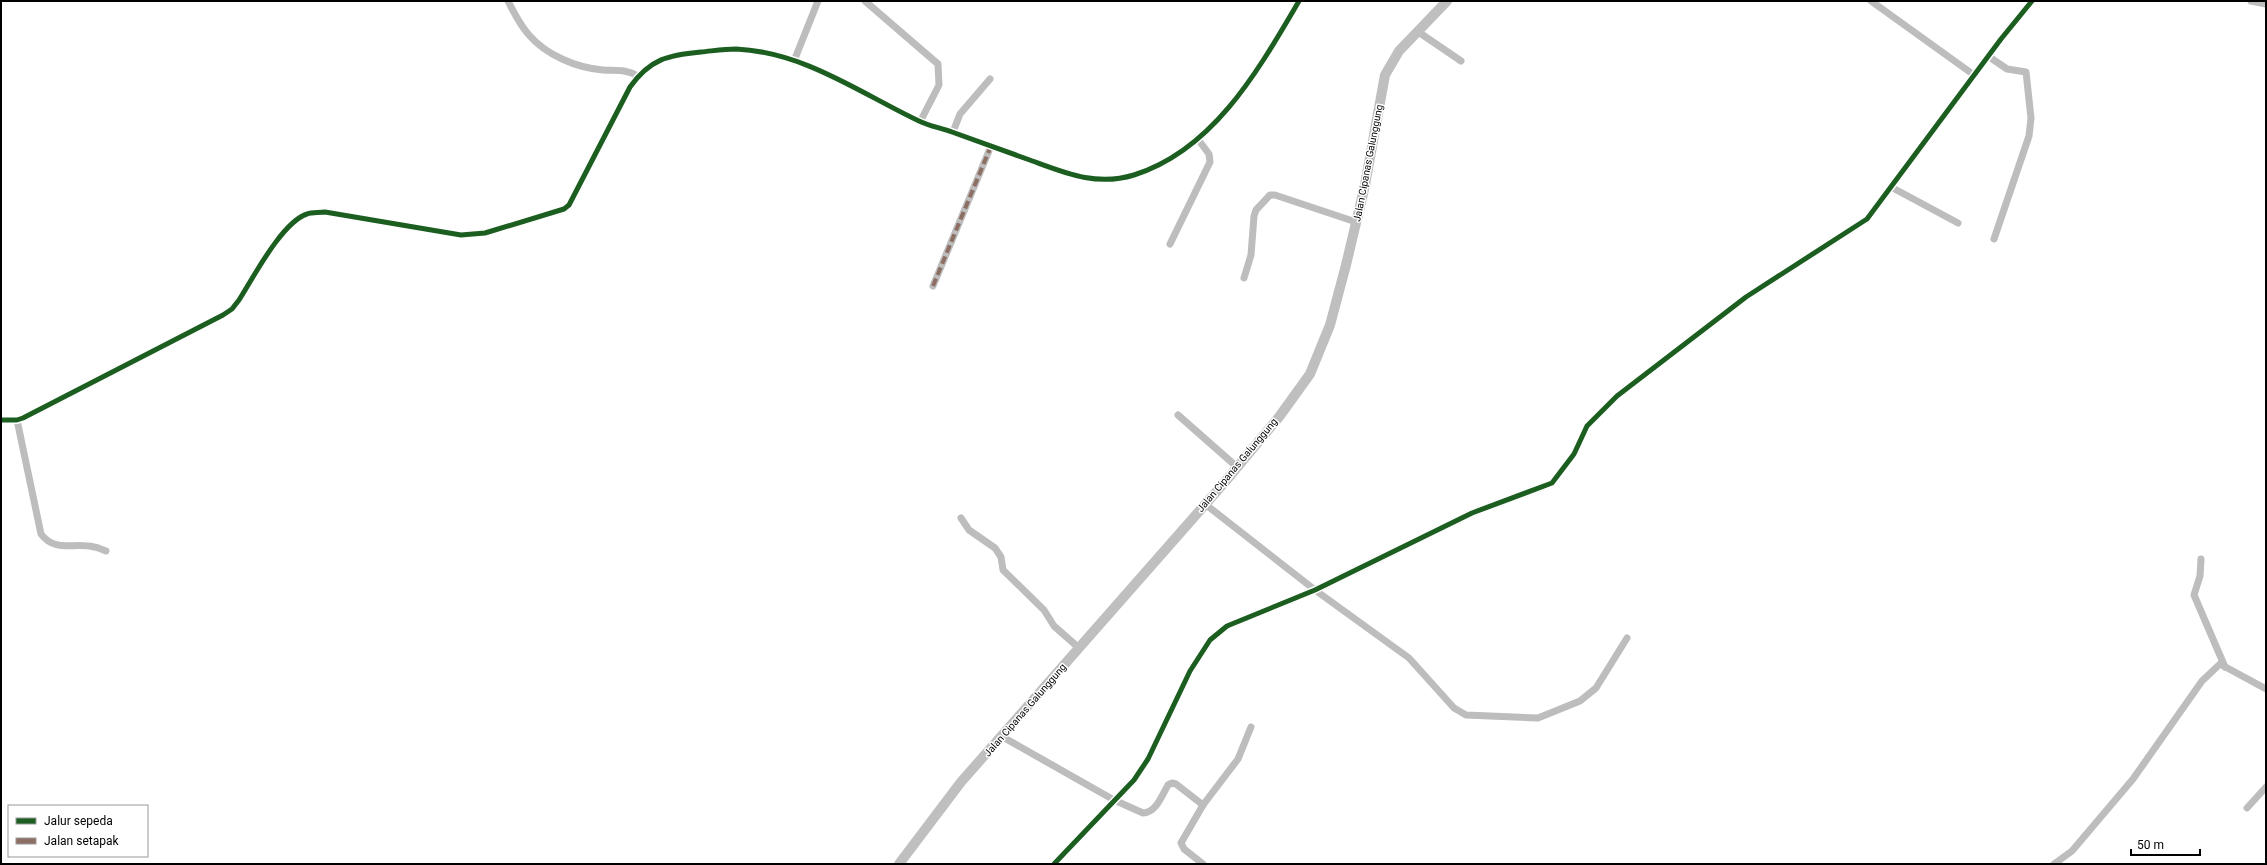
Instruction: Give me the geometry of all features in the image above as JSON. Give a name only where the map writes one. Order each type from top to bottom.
[{"type":"street","points":[[508,1],[520,24],[530,36],[565,60],[602,70],[629,71],[638,76]]},
{"type":"street","points":[[794,61],[818,1]]},
{"type":"street","points":[[865,1],[938,64],[939,85],[920,122]]},
{"type":"street","points":[[1,420],[17,420],[232,309],[284,231],[295,220],[307,214],[325,212],[461,235],[485,232],[564,209],[569,205],[630,87],[638,76],[652,64],[668,56],[735,49],[749,50],[794,61],[855,87],[920,122],[953,132],[1072,175],[1104,181],[1134,175],[1173,158],[1219,120],[1264,60],[1299,1]]},
{"type":"street","name":"Jalan Cipanas Galunggung","points":[[899,864],[961,782],[1237,467],[1279,417],[1310,374],[1330,324],[1351,221],[1385,75],[1398,51],[1447,1]]},
{"type":"street","points":[[1870,1],[1974,75]]},
{"type":"street","points":[[1054,864],[1134,780],[1148,759],[1190,672],[1210,640],[1227,626],[1316,590],[1472,513],[1552,483],[1574,454],[1587,426],[1617,396],[1746,297],[1867,219],[1988,56],[2032,1]]},
{"type":"street","points":[[2251,1],[2266,4]]},
{"type":"street","points":[[1417,31],[1461,61]]},
{"type":"street","points":[[1988,56],[2005,68],[2026,72],[2031,118],[2029,136],[2010,186],[1994,239]]},
{"type":"street","points":[[953,132],[960,114],[990,79]]},
{"type":"street","points":[[1170,244],[1210,162],[1209,154],[1197,138]]},
{"type":"street","points":[[933,286],[991,146]]},
{"type":"street","points":[[1891,187],[1958,223]]},
{"type":"street","points":[[1244,278],[1251,255],[1254,213],[1270,195],[1275,195],[1351,221]]},
{"type":"street","points":[[1178,415],[1237,467]]},
{"type":"street","points":[[17,420],[41,534],[45,540],[70,548],[94,546],[106,551]]},
{"type":"street","points":[[1205,504],[1316,590],[1409,658],[1454,708],[1472,717],[1538,718],[1580,702],[1596,688],[1627,638]]},
{"type":"street","points":[[962,518],[969,530],[995,548],[1001,557],[1003,570],[1044,610],[1054,626],[1079,648]]},
{"type":"street","points":[[2201,559],[2200,576],[2194,595],[2225,667]]},
{"type":"street","points":[[2054,864],[2072,851],[2133,779],[2202,681],[2220,664],[2266,689]]},
{"type":"street","points":[[1203,864],[1184,849],[1180,843],[1203,805],[1238,759],[1251,727]]},
{"type":"street","points":[[1001,736],[1138,813],[1147,813],[1154,809],[1168,785],[1172,783],[1176,784],[1203,805]]},
{"type":"street","points":[[2247,808],[2266,787]]},
{"type":"marked path","points":[[933,286],[991,146]]},
{"type":"cycle path","points":[[1,420],[17,420],[23,418],[232,309],[278,239],[297,219],[307,214],[325,212],[461,235],[485,233],[564,209],[569,205],[630,87],[645,70],[653,64],[669,57],[689,53],[736,49],[761,52],[785,58],[831,76],[927,124],[1066,173],[1092,179],[1120,178],[1134,175],[1162,163],[1188,147],[1211,127],[1232,104],[1250,79],[1268,53],[1299,1]]},
{"type":"cycle path","points":[[1054,864],[1134,780],[1148,759],[1190,671],[1210,640],[1227,626],[1315,590],[1472,513],[1552,483],[1574,454],[1587,426],[1617,396],[1746,297],[1867,219],[2001,39],[2032,1]]}]
